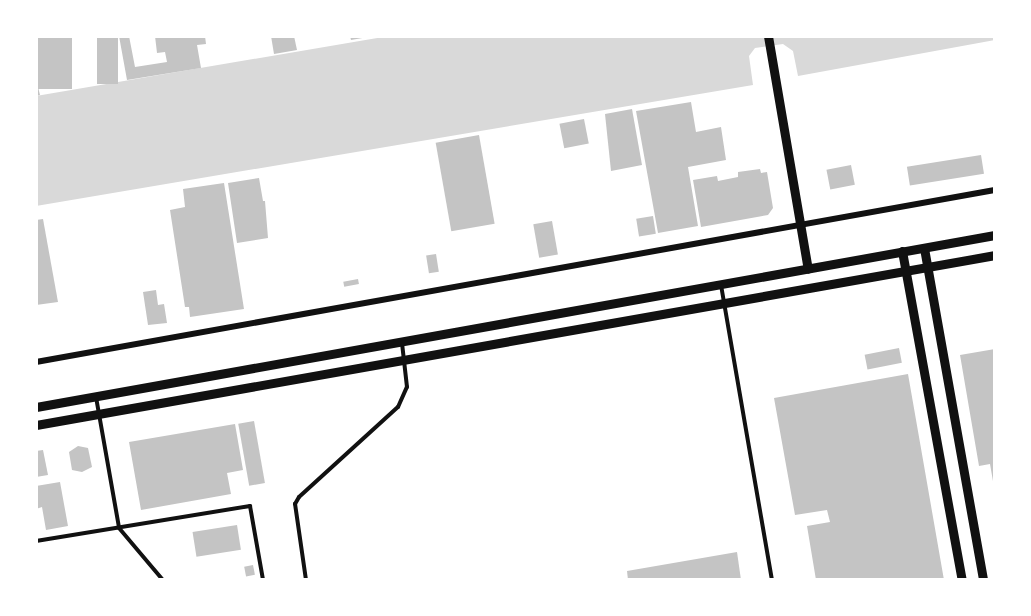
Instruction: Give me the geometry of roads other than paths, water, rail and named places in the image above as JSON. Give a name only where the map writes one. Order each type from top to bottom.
[{"type":"street","points":[[768,36],[808,269]]},
{"type":"street","points":[[36,362],[995,190]]},
{"type":"street","points":[[36,407],[995,235]]},
{"type":"street","points":[[924,248],[983,580]]},
{"type":"street","points":[[902,251],[962,580]]},
{"type":"street","points":[[36,425],[995,255]]},
{"type":"lane","points":[[721,284],[772,580]]},
{"type":"lane","points":[[306,580],[295,504],[299,497],[398,407],[406,387],[402,342]]},
{"type":"lane","points":[[96,396],[119,528],[163,580]]},
{"type":"lane","points":[[36,541],[250,506],[263,580]]}]
